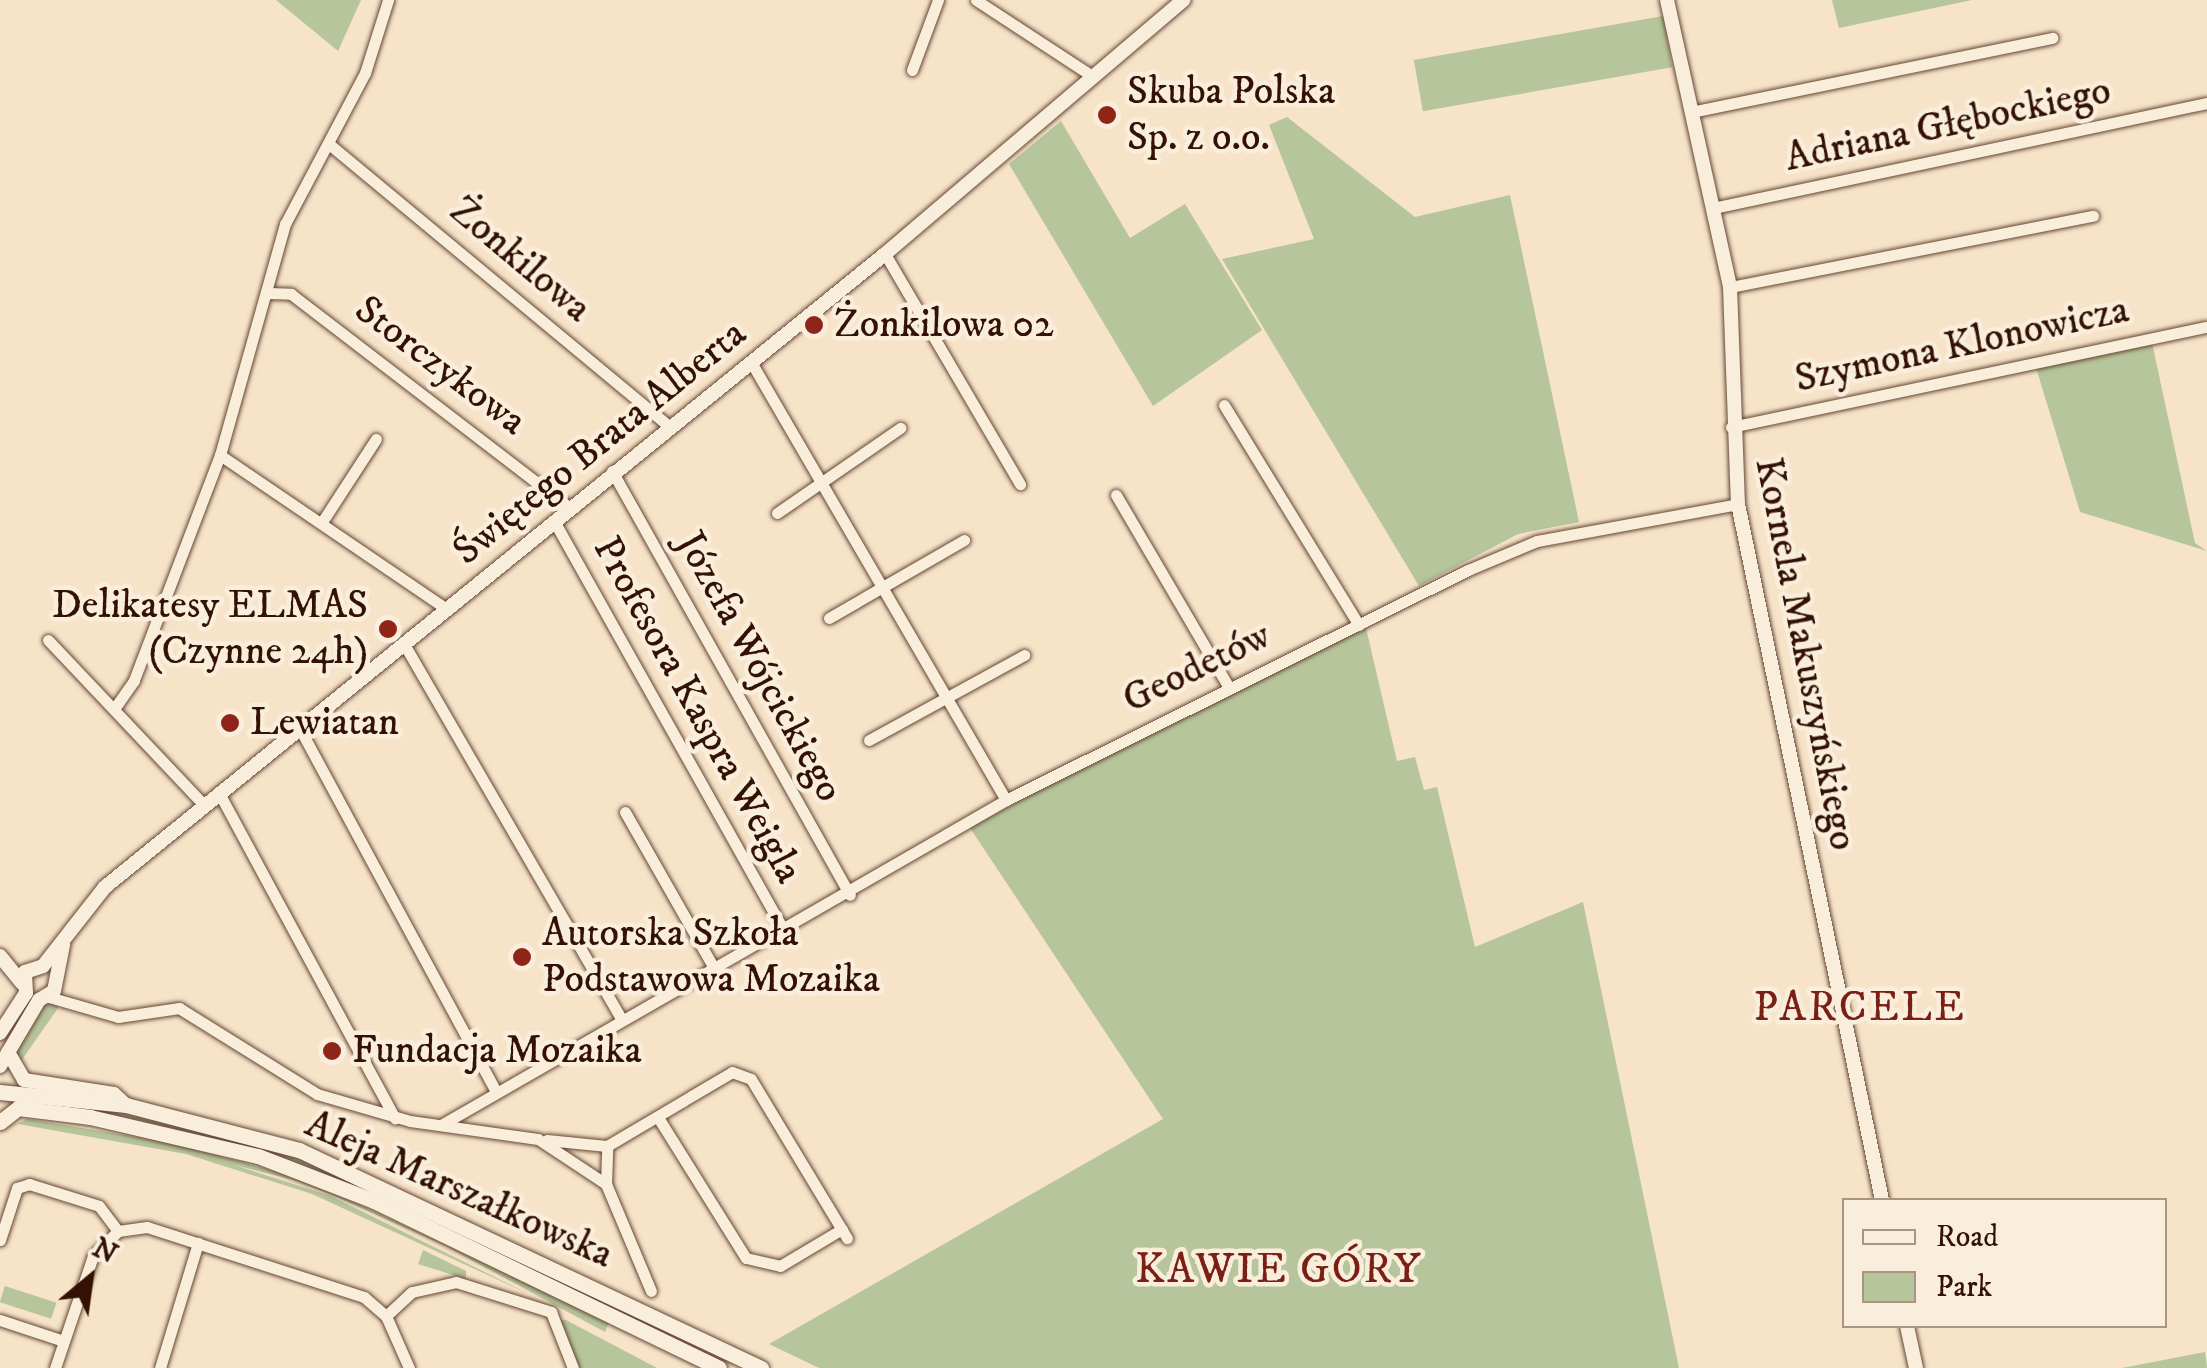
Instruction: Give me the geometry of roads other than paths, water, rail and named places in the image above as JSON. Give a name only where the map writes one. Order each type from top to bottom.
[{"type":"main road","name":"Aleja Marszałkowska","points":[[0,1092],[126,1106],[345,1168],[760,1368]]},
{"type":"main road","name":"Aleja Marszałkowska","points":[[18,1108],[162,1130],[311,1175],[718,1368]]},
{"type":"main road","points":[[0,1122],[18,1108]]},
{"type":"street","points":[[114,709],[134,680],[220,455],[286,224],[365,72],[388,0]]},
{"type":"street","points":[[912,70],[938,0]]},
{"type":"street","points":[[976,0],[1092,76]]},
{"type":"street","name":"Świętego Brata Alberta","points":[[40,983],[64,940],[105,887],[612,471],[885,254],[1183,0]]},
{"type":"street","name":"Kornela Makuszyńskiego","points":[[1667,0],[1730,287],[1731,427],[1738,504],[1882,1198]]},
{"type":"street","points":[[1691,112],[2052,38]]},
{"type":"street","name":"Adriana Głębockiego","points":[[1714,208],[2202,104]]},
{"type":"street","name":"Żonkilowa","points":[[329,144],[669,426]]},
{"type":"street","points":[[1730,287],[2094,216]]},
{"type":"street","points":[[885,254],[1020,484]]},
{"type":"street","name":"Storczykowa","points":[[268,293],[292,294],[569,507]]},
{"type":"street","name":"Szymona Klonowicza","points":[[1731,427],[2207,328]]},
{"type":"street","points":[[751,362],[825,482],[1006,800]]},
{"type":"street","points":[[1224,405],[1359,625]]},
{"type":"street","points":[[777,514],[900,428]]},
{"type":"street","points":[[322,522],[376,439]]},
{"type":"street","points":[[220,455],[447,609]]},
{"type":"street","name":"Józefa Wójcickiego","points":[[612,471],[850,895]]},
{"type":"street","points":[[1116,494],[1228,686]]},
{"type":"street","name":"Geodetów","points":[[441,1125],[620,1018],[850,895],[1006,800],[1228,686],[1536,541],[1738,504]]},
{"type":"street","name":"Profesora Kaspra Weigla","points":[[554,521],[784,931]]},
{"type":"street","points":[[829,618],[886,590],[964,540]]},
{"type":"street","points":[[48,640],[204,804]]},
{"type":"street","points":[[404,644],[620,1018]]},
{"type":"street","points":[[868,740],[1024,655]]},
{"type":"street","points":[[300,729],[496,1092]]},
{"type":"street","points":[[219,793],[395,1118]]},
{"type":"street","points":[[625,812],[714,968]]},
{"type":"street","points":[[2,960],[79,1004],[118,1017],[178,1008],[298,1086],[395,1118],[607,1146],[659,1119],[732,1072],[750,1079],[845,1234],[780,1266],[746,1258],[659,1119]]},
{"type":"street","points":[[40,983],[4,1029],[3,1056],[24,1080],[114,1094],[126,1106]]},
{"type":"street","points":[[3,1056],[40,983]]},
{"type":"street","points":[[0,1106],[18,1108]]},
{"type":"street","points":[[538,1139],[606,1184]]},
{"type":"street","points":[[607,1146],[606,1184],[651,1292]]},
{"type":"street","points":[[0,1240],[25,1183],[99,1206],[118,1231]]},
{"type":"street","points":[[55,1368],[93,1256],[118,1231],[146,1227],[364,1297],[386,1316],[408,1368]]},
{"type":"street","points":[[160,1368],[198,1243]]},
{"type":"street","points":[[386,1316],[412,1292],[456,1282],[551,1312],[573,1368]]},
{"type":"street","points":[[0,1320],[64,1341]]},
{"type":"street","points":[[1907,1328],[1916,1368]]},
{"type":"place","name":"Skuba Polska Sp. z o.o.","points":[[1107,115]]},
{"type":"place","name":"Żonkilowa 02","points":[[814,325]]},
{"type":"place","name":"Delikatesy ELMAS (Czynne 24h)","points":[[388,629]]},
{"type":"place","name":"Lewiatan","points":[[230,723]]},
{"type":"place","name":"Autorska Szkoła Podstawowa Mozaika","points":[[522,957]]},
{"type":"place","name":"Fundacja Mozaika","points":[[332,1051]]},
{"type":"district","name":"PARCELE","points":[[1860,1008]]},
{"type":"district","name":"KAWIE GÓRY","points":[[1279,1270]]}]
